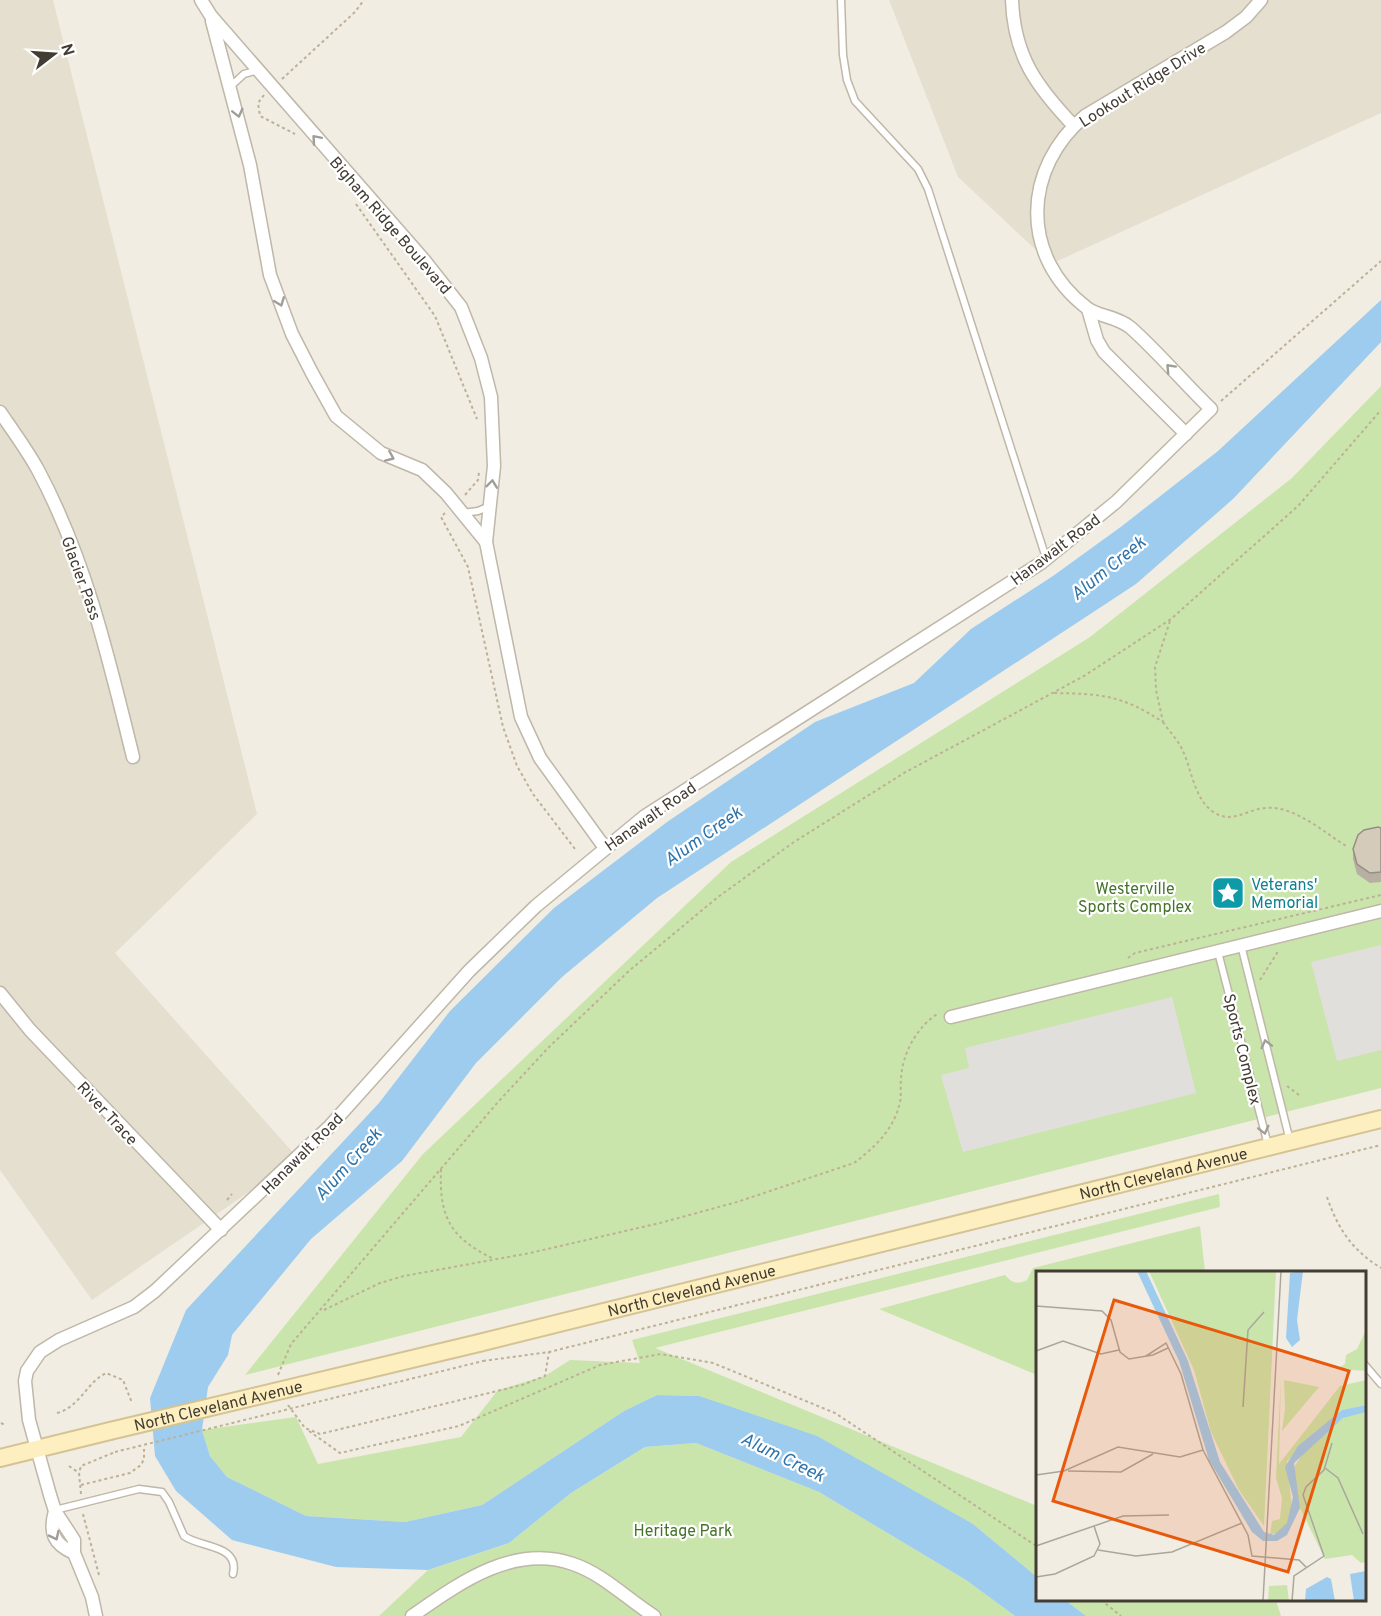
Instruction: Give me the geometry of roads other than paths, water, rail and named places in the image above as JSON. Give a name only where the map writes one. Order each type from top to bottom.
[{"type":"main road","name":"North Cleveland Avenue","points":[[0,1458],[1381,1119]]},
{"type":"street","name":"Bigham Ridge Boulevard","points":[[201,0],[211,16],[461,307],[481,358],[491,397],[494,466],[486,542],[521,717],[540,758],[605,848]]},
{"type":"street","points":[[1012,0],[1015,34],[1026,67],[1074,126]]},
{"type":"street","name":"Lookout Ridge Drive","points":[[1211,409],[1121,320],[1088,309],[1073,294],[1050,264],[1040,241],[1037,198],[1042,176],[1051,155],[1085,116],[1227,32],[1246,17],[1261,0]]},
{"type":"street","name":"Bigham Ridge Boulevard","points":[[211,16],[250,165],[270,275],[292,334],[312,373],[336,416],[381,453],[422,470],[486,542]]},
{"type":"street","name":"Lookout Ridge Drive","points":[[1088,309],[1097,339],[1104,352],[1185,434]]},
{"type":"street","name":"Hanawalt Road","points":[[96,1616],[92,1597],[74,1553],[74,1540],[55,1510],[37,1449],[25,1391],[27,1371],[34,1359],[59,1340],[134,1307],[155,1292],[330,1126],[469,971],[536,906],[605,848],[645,816],[1046,559],[1116,502],[1211,409]]},
{"type":"street","name":"Glacier Pass","points":[[0,412],[38,469],[86,578],[107,650],[133,757]]},
{"type":"street","points":[[947,1014],[1381,911]]},
{"type":"street","name":"River Trace","points":[[0,993],[38,1038],[221,1230]]},
{"type":"street","points":[[412,1616],[457,1584],[490,1568],[517,1561],[546,1559],[573,1564],[625,1593],[654,1616]]},
{"type":"lane","points":[[841,0],[843,56],[847,80],[855,102],[918,169],[928,189],[1046,559]]},
{"type":"lane","points":[[231,86],[244,74],[259,70]]},
{"type":"lane","points":[[462,513],[478,511],[490,506]]},
{"type":"lane","name":"Sports Complex","points":[[1241,945],[1290,1142]]},
{"type":"lane","name":"Sports Complex","points":[[1218,951],[1269,1147]]},
{"type":"lane","points":[[1366,1365],[1381,1384]]},
{"type":"lane","points":[[55,1510],[139,1489],[162,1492],[184,1536],[219,1548],[230,1557],[234,1567],[232,1574]]},
{"type":"water","name":"Alum Creek","points":[[1381,300],[1381,342],[1233,499],[1136,584],[657,898],[562,977],[476,1063],[402,1161],[311,1239],[232,1335],[228,1355],[208,1387],[202,1430],[210,1456],[227,1477],[306,1516],[405,1522],[482,1505],[624,1411],[657,1395],[699,1396],[817,1436],[973,1524],[1036,1576],[1036,1601],[1066,1601],[1086,1616],[1015,1616],[966,1580],[819,1492],[696,1443],[645,1447],[571,1493],[509,1543],[428,1570],[336,1567],[232,1540],[176,1491],[155,1456],[150,1398],[186,1310],[379,1103],[450,1011],[554,908],[667,822],[815,722],[914,683],[971,629],[1053,576],[1122,526],[1218,451]]},
{"type":"place","name":"Veterans' Memorial","points":[[1228,893]]},
{"type":"park label","name":"Westerville Sports Complex","points":[[1135,897]]},
{"type":"park label","name":"Heritage Park","points":[[683,1530]]}]
